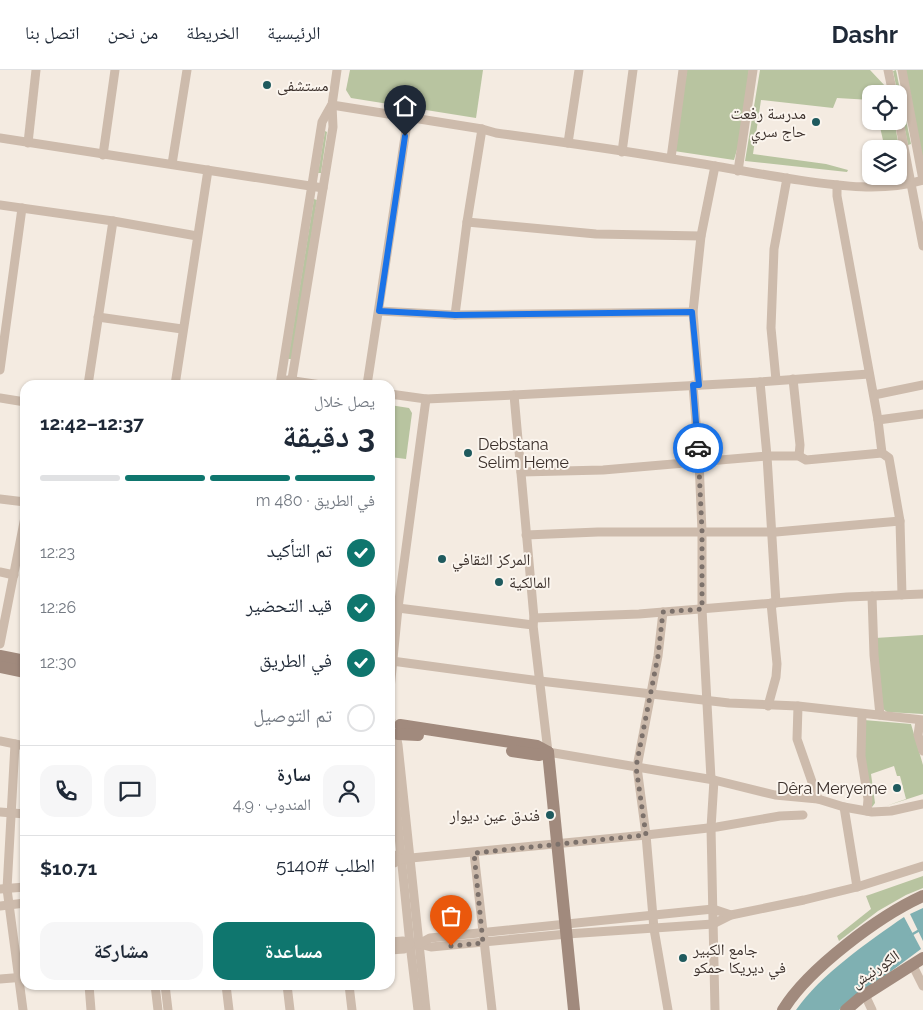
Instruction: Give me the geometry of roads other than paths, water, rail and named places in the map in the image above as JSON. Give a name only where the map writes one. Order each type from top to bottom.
[{"type":"main road","points":[[0,656],[20,660]]},
{"type":"main road","points":[[0,667],[20,671]]},
{"type":"main road","points":[[395,732],[535,755],[548,752],[574,1010]]},
{"type":"main road","points":[[783,1010],[796,992],[808,980],[848,945],[892,912],[923,896]]},
{"type":"main road","name":"الكورنيش","points":[[846,1010],[865,995],[917,961]]},
{"type":"street","points":[[28,143],[36,70]]},
{"type":"street","points":[[103,155],[115,70]]},
{"type":"street","points":[[172,164],[186,70]]},
{"type":"street","points":[[291,380],[332,127],[332,104],[337,70]]},
{"type":"street","points":[[568,143],[579,70]]},
{"type":"street","points":[[622,152],[633,70]]},
{"type":"street","points":[[671,158],[683,70]]},
{"type":"street","points":[[738,171],[753,70]]},
{"type":"street","points":[[888,70],[891,85]]},
{"type":"street","points":[[332,104],[482,129],[496,133],[671,158],[738,171],[837,185],[887,186],[911,184],[923,180],[902,70]]},
{"type":"street","points":[[281,380],[322,122],[332,104]]},
{"type":"street","points":[[368,380],[408,117]]},
{"type":"street","points":[[455,315],[466,222],[482,129]]},
{"type":"street","points":[[901,130],[923,246]]},
{"type":"street","points":[[0,138],[323,188]]},
{"type":"street","points":[[715,166],[701,236],[692,312],[702,531],[702,609],[712,780],[711,828],[715,1010]]},
{"type":"street","points":[[175,380],[208,170]]},
{"type":"street","points":[[776,380],[771,328],[774,249],[787,178]]},
{"type":"street","points":[[837,185],[837,196],[874,395],[882,453]]},
{"type":"street","points":[[0,205],[113,221],[197,236]]},
{"type":"street","points":[[0,370],[22,208]]},
{"type":"street","points":[[89,380],[113,221]]},
{"type":"street","points":[[466,222],[596,234],[701,236]]},
{"type":"street","points":[[379,311],[455,315],[692,312]]},
{"type":"street","points":[[98,317],[182,329]]},
{"type":"street","points":[[395,395],[426,399],[760,382],[869,374]]},
{"type":"street","points":[[793,379],[800,445],[798,456]]},
{"type":"street","points":[[760,382],[767,456],[777,664],[776,677],[768,706]]},
{"type":"street","points":[[874,395],[923,385]]},
{"type":"street","points":[[514,395],[534,622],[548,752],[712,780],[775,794],[818,799],[844,807],[867,811],[883,812],[923,804]]},
{"type":"street","points":[[0,398],[20,401]]},
{"type":"street","points":[[395,634],[426,399]]},
{"type":"street","points":[[878,420],[923,414]]},
{"type":"street","points":[[521,472],[603,470],[767,456],[798,456],[806,460],[882,453],[889,458],[900,521],[902,595]]},
{"type":"street","points":[[0,499],[20,501]]},
{"type":"street","points":[[526,535],[702,531],[771,532],[900,521]]},
{"type":"street","points":[[0,644],[20,543]]},
{"type":"street","points":[[0,572],[14,575]]},
{"type":"street","points":[[398,608],[534,622],[773,603],[923,594]]},
{"type":"street","points":[[872,596],[880,715]]},
{"type":"street","points":[[663,612],[658,656],[636,767],[646,835],[654,929],[668,1010]]},
{"type":"street","points":[[395,661],[650,694],[768,706],[798,706],[922,721],[918,727],[918,735],[923,751]]},
{"type":"street","points":[[798,706],[797,739],[818,799]]},
{"type":"street","points":[[862,714],[861,756],[868,799],[867,811]]},
{"type":"street","points":[[395,738],[398,745],[405,858],[414,944],[418,1010]]},
{"type":"street","points":[[0,741],[20,745]]},
{"type":"street","points":[[15,744],[12,813],[4,906],[20,969]]},
{"type":"street","points":[[395,801],[405,858]]},
{"type":"street","points":[[844,807],[857,887]]},
{"type":"street","points":[[0,812],[20,814]]},
{"type":"street","points":[[395,855],[405,858],[474,853],[711,828],[780,816],[803,815]]},
{"type":"street","points":[[474,853],[492,1010]]},
{"type":"street","points":[[395,863],[405,858]]},
{"type":"street","points":[[395,949],[404,948],[430,938],[482,933],[567,929],[654,929],[713,924],[731,914],[804,900],[857,887],[923,866]]},
{"type":"street","points":[[4,889],[20,887]]},
{"type":"street","points":[[4,906],[20,904]]},
{"type":"street","points":[[395,942],[403,941],[431,947],[483,943],[653,916],[713,910],[731,914]]},
{"type":"street","points":[[414,944],[426,1010]]},
{"type":"street","points":[[917,961],[923,986]]},
{"type":"street","points":[[0,979],[20,977]]},
{"type":"street","points":[[22,990],[23,1010]]},
{"type":"street","points":[[89,990],[91,1010]]},
{"type":"street","points":[[156,990],[158,1010]]},
{"type":"street","points":[[166,990],[168,1010]]},
{"type":"street","points":[[227,990],[229,1010]]},
{"type":"street","points":[[288,990],[290,1010]]},
{"type":"street","points":[[350,990],[352,1010]]},
{"type":"street","points":[[865,995],[872,1010]]},
{"type":"water","points":[[923,908],[923,941],[910,914]]},
{"type":"water","points":[[904,917],[921,949],[839,1010],[796,1010],[831,972]]},
{"type":"waterway","points":[[911,935],[923,928]]},
{"type":"place","name":"مستشفى","points":[[267,85]]},
{"type":"place","name":"مدرسة رفعت حاج سري","points":[[816,122]]},
{"type":"place","name":"Debstana Selim Heme","points":[[468,453]]},
{"type":"place","name":"المركز الثقافي","points":[[442,559]]},
{"type":"place","name":"المالكية","points":[[499,582]]},
{"type":"place","name":"Dêra Meryeme","points":[[897,788]]},
{"type":"place","name":"فندق عين ديوار","points":[[550,815]]},
{"type":"place","name":"جامع الكبير في ديريكا حمكو","points":[[683,958]]}]
